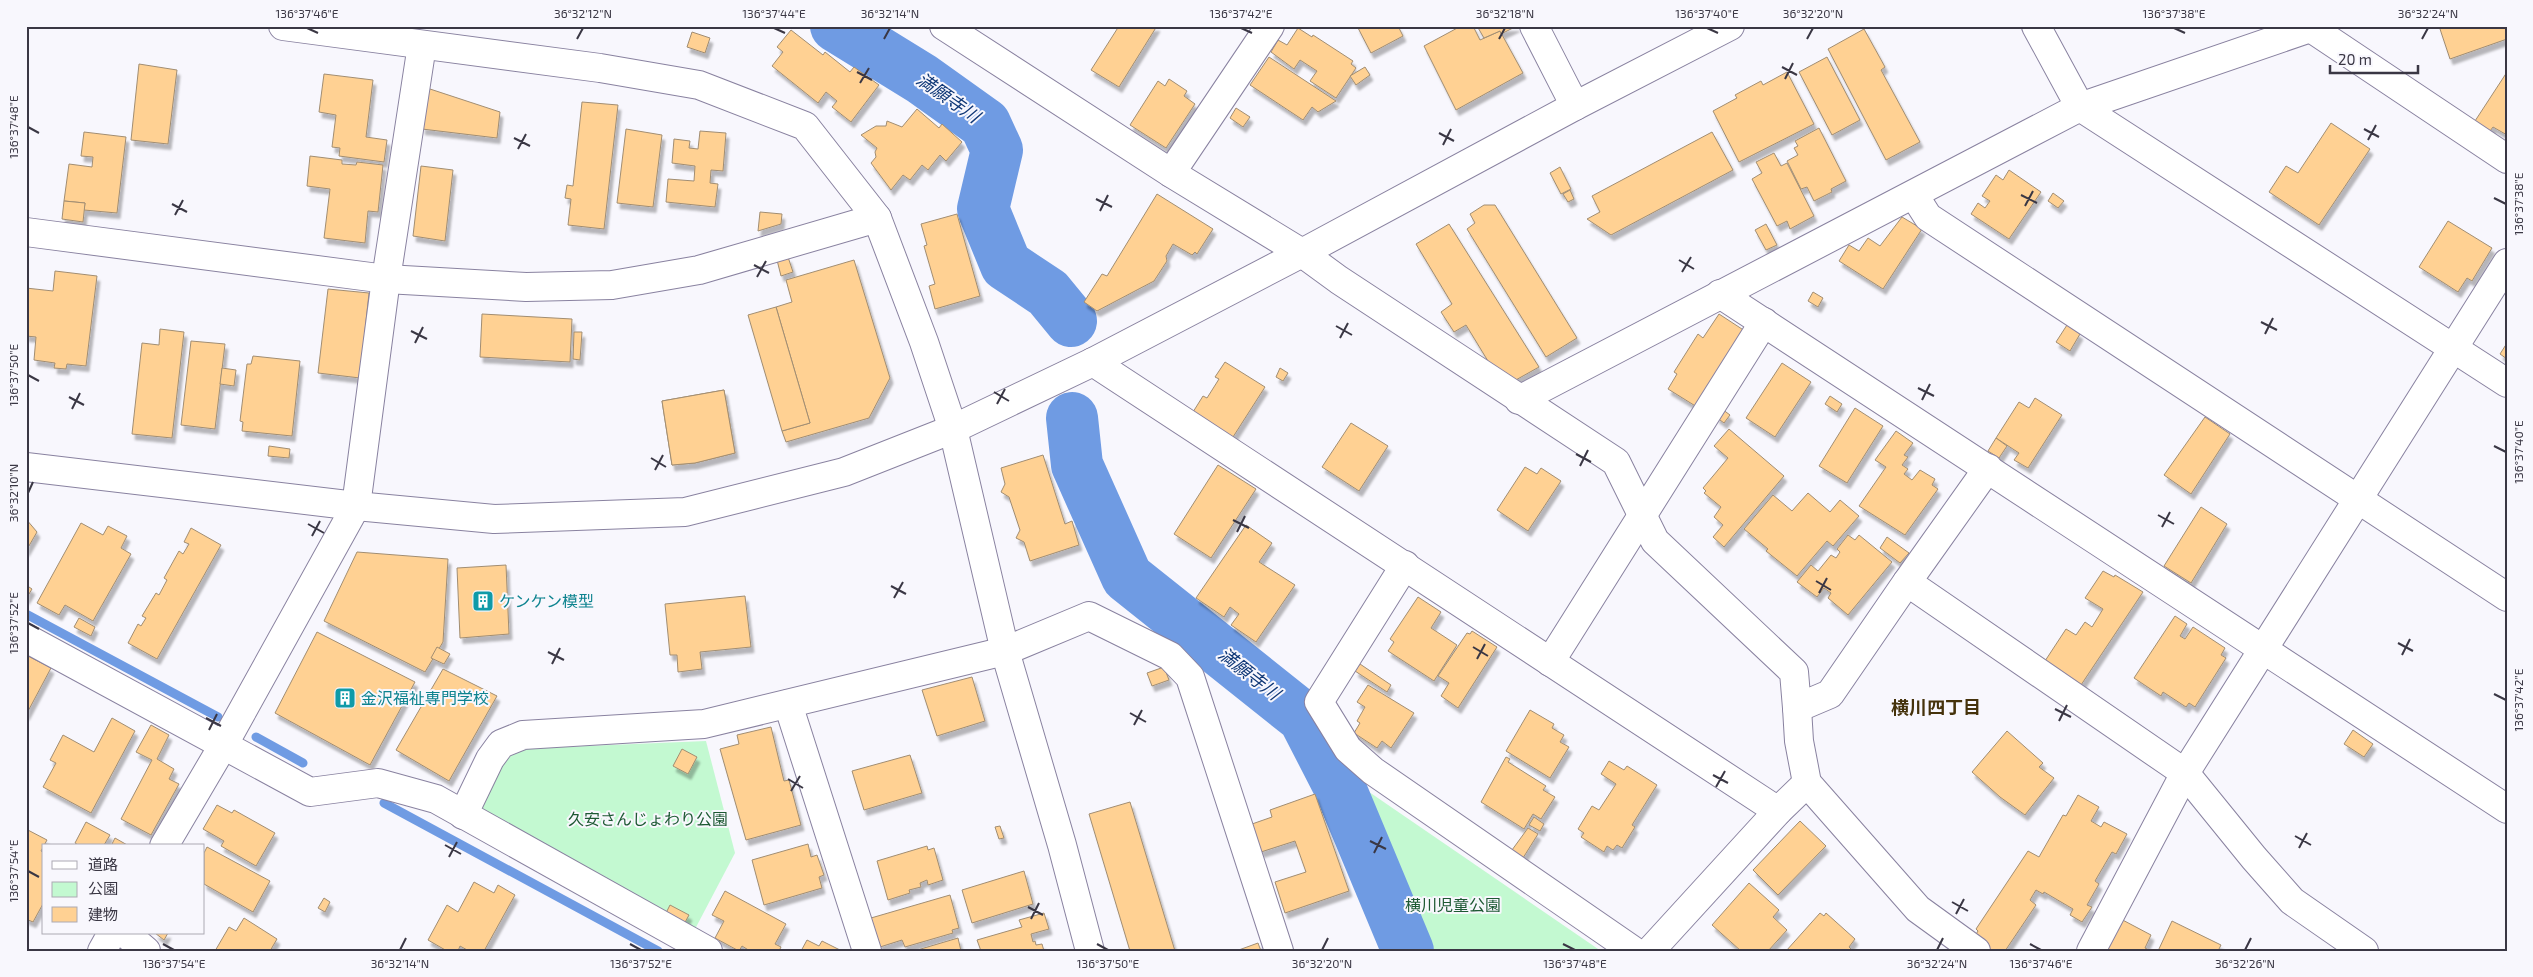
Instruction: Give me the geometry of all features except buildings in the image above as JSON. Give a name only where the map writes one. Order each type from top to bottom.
[{"type":"street","points":[[282,26],[600,68],[699,85],[805,126],[877,218],[953,428],[1005,651],[1062,845],[1090,951]]},
{"type":"street","points":[[1171,173],[1270,26]]},
{"type":"street","points":[[1534,26],[1575,106]]},
{"type":"street","points":[[26,467],[356,506],[494,519],[684,512],[844,472],[953,428],[1093,362],[1302,253],[1575,106],[1730,26]]},
{"type":"street","points":[[2036,26],[2080,107],[2507,382]]},
{"type":"street","points":[[1519,400],[2080,107],[2314,27],[2507,159]]},
{"type":"street","points":[[956,30],[1171,173],[1302,253],[1519,400],[1616,462],[1655,541],[1794,672],[1799,741],[1807,783],[1918,909],[1976,951]]},
{"type":"street","points":[[165,844],[224,744],[356,506],[386,279],[422,46]]},
{"type":"street","points":[[1914,195],[1928,217],[2507,597]]},
{"type":"street","points":[[26,232],[386,279],[526,287],[612,286],[699,270],[877,218]]},
{"type":"street","points":[[2091,951],[2185,773],[2507,263]]},
{"type":"street","points":[[1720,294],[2264,648],[2507,809]]},
{"type":"street","points":[[1550,662],[1764,322]]},
{"type":"street","points":[[1093,362],[1778,811]]},
{"type":"street","points":[[1798,708],[1830,694],[1988,468]]},
{"type":"street","points":[[1405,565],[1318,702],[1348,750],[1373,772],[1634,951]]},
{"type":"street","points":[[1907,582],[2185,773],[2254,858],[2292,901],[2364,951]]},
{"type":"street","points":[[463,815],[490,759],[501,744],[523,735],[704,724],[1005,651],[1089,616],[1170,656],[1190,677],[1279,951]]},
{"type":"street","points":[[26,638],[310,792],[378,783],[436,799],[700,949]]},
{"type":"street","points":[[788,704],[867,951]]},
{"type":"street","points":[[1650,951],[1778,811],[1807,783]]},
{"type":"street","points":[[102,951],[111,934]]},
{"type":"street","points":[[126,934],[146,951]]},
{"type":"green space","name":"久安さんじょわり公園","points":[[706,741],[735,853],[694,931],[475,808],[491,771],[515,749]]},
{"type":"green space","name":"横川児童公園","points":[[1356,783],[1601,951],[1423,951]]},
{"type":"waterway","name":"満願寺川","points":[[836,26],[922,79],[985,124],[997,150],[983,209],[1006,265],[1048,293],[1071,321]]},
{"type":"waterway","name":"満願寺川","points":[[1072,418],[1077,465],[1127,577],[1304,718],[1340,788],[1408,951]]},
{"type":"waterway","points":[[26,614],[218,717]]},
{"type":"waterway","points":[[256,737],[303,763]]},
{"type":"waterway","points":[[384,803],[658,951]]},
{"type":"place","name":"ケンケン模型","points":[[483,601]]},
{"type":"place","name":"金沢福祉専門学校","points":[[345,698]]},
{"type":"district","name":"横川四丁目","points":[[1936,708]]}]
